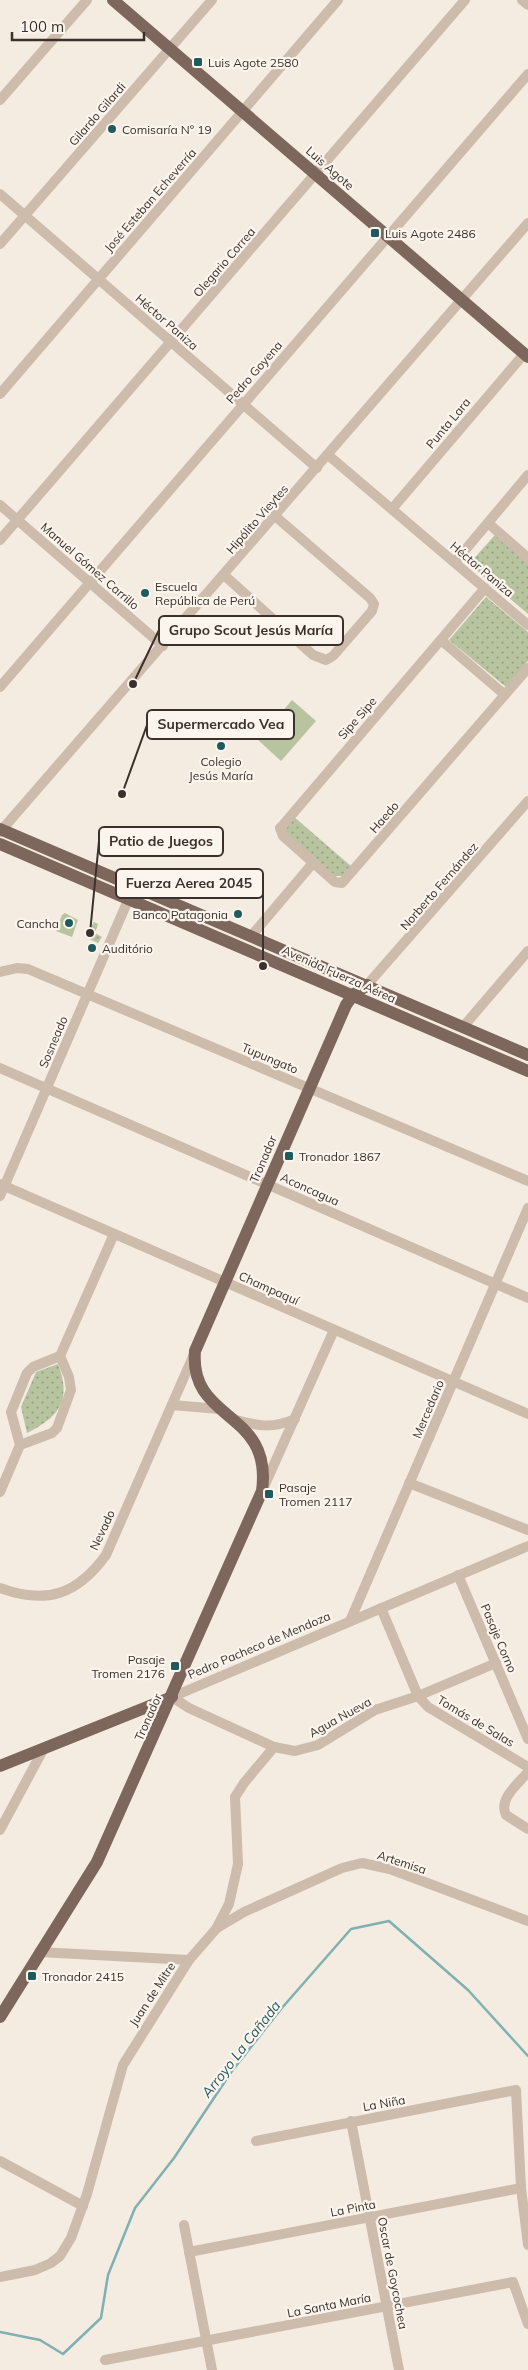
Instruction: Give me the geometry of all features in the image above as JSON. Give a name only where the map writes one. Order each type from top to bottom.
[{"type":"main road","name":"Luis Agote","points":[[113,0],[526,356]]},
{"type":"main road","name":"Avenida Fuerza Aérea","points":[[1,830],[252,935],[528,1055]]},
{"type":"main road","name":"Avenida Fuerza Aérea","points":[[0,844],[129,898],[528,1072]]},
{"type":"main road","name":"Tronador","points":[[0,2017],[97,1862],[262,1492],[263,1465],[260,1452],[245,1430],[206,1397],[201,1388],[194,1364],[195,1351],[346,1005],[353,995],[367,985]]},
{"type":"main road","name":"Pedro Pacheco de Mendoza","points":[[0,1766],[172,1697]]},
{"type":"street","points":[[0,100],[88,0]]},
{"type":"street","name":"Gilardo Gilardi","points":[[0,244],[212,0]]},
{"type":"street","name":"José Esteban Echeverría","points":[[0,394],[338,0]]},
{"type":"street","name":"Olegario Correa","points":[[0,540],[465,0]]},
{"type":"street","points":[[522,0],[528,5]]},
{"type":"street","name":"Pedro Goyena","points":[[0,687],[528,74]]},
{"type":"street","name":"Héctor Paniza","points":[[0,194],[317,468]]},
{"type":"street","name":"Hipólito Vieytes","points":[[1,830],[527,226]]},
{"type":"street","name":"Punta Lara","points":[[392,509],[526,356]]},
{"type":"street","name":"Héctor Paniza","points":[[328,454],[528,625]]},
{"type":"street","points":[[454,562],[528,475]]},
{"type":"street","name":"Manuel Gómez Carrillo","points":[[0,505],[163,646]]},
{"type":"street","points":[[224,575],[313,655],[326,660],[340,649],[372,611],[374,604],[370,598],[275,516]]},
{"type":"street","points":[[488,523],[528,558]]},
{"type":"street","name":"Sipe Sipe","points":[[313,863],[283,836],[280,828],[485,588]]},
{"type":"street","points":[[441,640],[505,696]]},
{"type":"street","name":"Haedo","points":[[313,863],[335,882],[342,883],[346,880],[528,668]]},
{"type":"street","name":"Norberto Fernández","points":[[367,985],[528,801]]},
{"type":"street","points":[[519,812],[528,819]]},
{"type":"street","points":[[252,935],[313,863]]},
{"type":"street","name":"Sosneado","points":[[0,1196],[2,1184],[46,1089],[129,898]]},
{"type":"street","points":[[463,1027],[528,951]]},
{"type":"street","name":"Tupungato","points":[[0,972],[28,969],[528,1182]]},
{"type":"street","name":"Aconcagua","points":[[0,1068],[528,1298]]},
{"type":"street","name":"Champaquí","points":[[2,1184],[528,1414]]},
{"type":"street","name":"Mercedario","points":[[350,1621],[528,1208]]},
{"type":"street","points":[[0,1492],[20,1445],[11,1412],[27,1373],[33,1367],[60,1356],[114,1234]]},
{"type":"street","points":[[262,1492],[334,1330]]},
{"type":"street","name":"Tronador","points":[[172,1405],[195,1351]]},
{"type":"street","points":[[20,1445],[52,1433],[56,1428],[71,1390],[69,1377],[60,1356]]},
{"type":"street","points":[[172,1405],[220,1409]]},
{"type":"street","name":"Nevado","points":[[0,1588],[33,1597],[47,1596],[75,1586],[90,1575],[106,1555],[172,1405]]},
{"type":"street","name":"Tronador","points":[[232,1418],[259,1426],[281,1425],[295,1419]]},
{"type":"street","points":[[410,1482],[528,1530]]},
{"type":"street","name":"Pedro Pacheco de Mendoza","points":[[172,1697],[528,1546]]},
{"type":"street","name":"Pasaje Corno","points":[[458,1575],[528,1739]]},
{"type":"street","name":"Tomás de Salas","points":[[381,1608],[418,1696],[428,1707],[528,1767]]},
{"type":"street","name":"Agua Nueva","points":[[172,1697],[189,1708],[274,1747],[288,1751],[311,1748],[375,1710],[418,1696],[496,1663]]},
{"type":"street","name":"Juan de Mitre","points":[[0,2277],[35,2270],[51,2263],[65,2248],[83,2206],[122,2065],[189,1960],[216,1929],[229,1904],[237,1870],[235,1797],[244,1783],[274,1747]]},
{"type":"street","points":[[0,1830],[44,1748]]},
{"type":"street","points":[[528,1772],[506,1798],[504,1805],[506,1815],[528,1829]]},
{"type":"street","name":"Artemisa","points":[[216,1929],[244,1912],[342,1868],[362,1864],[390,1869],[528,1920]]},
{"type":"street","points":[[39,1952],[189,1960]]},
{"type":"street","name":"La Niña","points":[[256,2141],[516,2090],[521,2188]]},
{"type":"street","name":"Oscar de Goycochea","points":[[350,2122],[399,2370]]},
{"type":"street","points":[[0,2161],[83,2206]]},
{"type":"street","points":[[521,2188],[528,2245]]},
{"type":"street","name":"La Pinta","points":[[190,2252],[521,2188]]},
{"type":"street","points":[[184,2225],[212,2370]]},
{"type":"street","name":"La Santa María","points":[[105,2360],[513,2282],[515,2283],[528,2324]]},
{"type":"green space","points":[[495,535],[528,563],[528,614],[469,564]]},
{"type":"green space","points":[[486,597],[528,632],[528,661],[506,687],[449,640]]},
{"type":"green space","points":[[292,700],[316,721],[281,761],[258,740]]},
{"type":"green space","points":[[293,816],[352,867],[345,876],[334,876],[286,835],[285,829]]},
{"type":"green space","name":"Cancha","points":[[65,913],[78,920],[72,937],[56,931],[62,915]]},
{"type":"green space","points":[[94,922],[98,924],[95,933],[102,937],[98,943],[85,937]]},
{"type":"green space","points":[[58,1364],[64,1388],[60,1406],[47,1421],[27,1433],[21,1407],[36,1372]]},
{"type":"waterway","name":"Arroyo La Cañada","points":[[0,2332],[40,2340],[63,2354],[101,2318],[108,2275],[135,2208],[174,2158],[232,2071],[281,2009],[351,1929],[389,1921],[468,1990],[528,2056]]},
{"type":"place","name":"Luis Agote 2580","points":[[198,62]]},
{"type":"place","name":"Comisaría N° 19","points":[[112,129]]},
{"type":"place","name":"Luis Agote 2486","points":[[375,233]]},
{"type":"place","name":"Escuela República de Perú","points":[[145,593]]},
{"type":"place","name":"Grupo Scout Jesús María","points":[[133,684]]},
{"type":"place","name":"Colegio Jesús María","points":[[221,746]]},
{"type":"place","name":"Supermercado Vea","points":[[122,794]]},
{"type":"place","name":"Banco Patagonia","points":[[238,914]]},
{"type":"place","name":"Cancha","points":[[69,923]]},
{"type":"place","name":"Patio de Juegos","points":[[90,933]]},
{"type":"place","name":"Auditório","points":[[92,948]]},
{"type":"place","name":"Fuerza Aerea 2045","points":[[263,966]]},
{"type":"place","name":"Tronador 1867","points":[[289,1156]]},
{"type":"place","name":"Pasaje Tromen 2117","points":[[269,1494]]},
{"type":"place","name":"Pasaje Tromen 2176","points":[[175,1666]]},
{"type":"place","name":"Tronador 2415","points":[[32,1976]]}]
